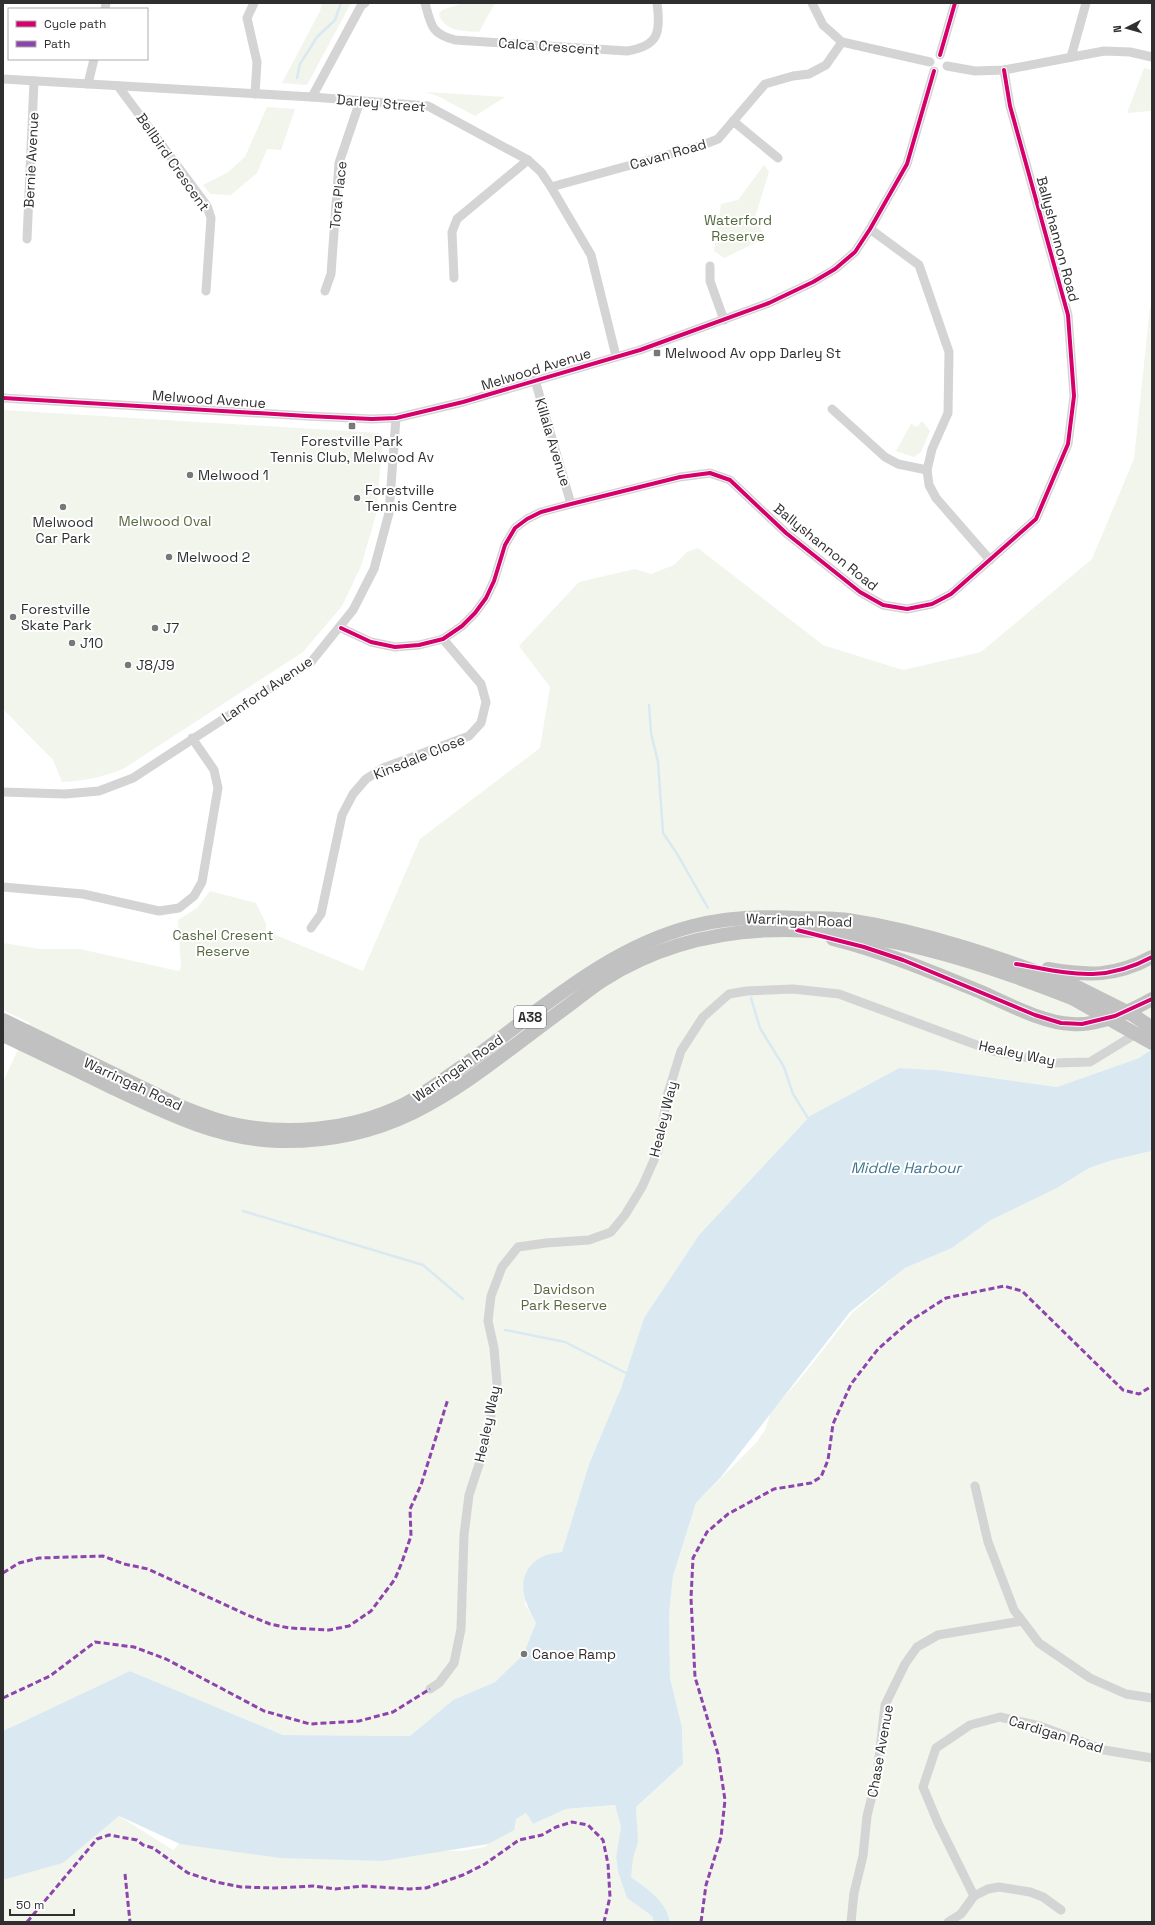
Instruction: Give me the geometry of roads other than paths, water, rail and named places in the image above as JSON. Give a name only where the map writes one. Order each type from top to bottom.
[{"type":"highway","name":"Warringah Road","points":[[3,1020],[182,1107],[205,1116],[229,1123],[273,1129],[310,1130],[346,1124],[377,1116],[403,1105],[429,1090],[477,1056],[596,968],[627,950],[695,925],[739,918],[779,917],[846,920],[898,930],[956,945],[1016,964],[1074,992],[1132,1015],[1152,1028]]},
{"type":"highway","name":"Warringah Road","points":[[3,1035],[183,1121],[213,1131],[239,1137],[274,1141],[306,1141],[340,1137],[390,1124],[432,1104],[471,1078],[602,981],[636,962],[670,948],[710,936],[739,932],[797,930],[843,933],[877,938],[935,952],[1074,992],[1152,1043]]},
{"type":"highway","points":[[797,930],[864,947],[904,960],[1034,1015],[1061,1023],[1082,1024],[1115,1016],[1152,999]]},
{"type":"highway","points":[[1016,964],[1076,974],[1096,974],[1118,972],[1152,957]]},
{"type":"street","points":[[254,3],[248,18],[257,62],[255,94]]},
{"type":"street","points":[[312,97],[360,6],[364,3]]},
{"type":"street","name":"Calca Crescent","points":[[425,3],[431,26],[442,37],[455,40],[627,51],[642,49],[653,41],[660,24],[657,3]]},
{"type":"street","points":[[812,3],[823,25],[842,42],[930,62]]},
{"type":"street","points":[[940,55],[955,3]]},
{"type":"street","points":[[1071,57],[1086,3]]},
{"type":"street","name":"Cavan Road","points":[[551,187],[700,146],[718,139],[765,84],[793,76],[809,74],[826,65],[842,42]]},
{"type":"street","points":[[946,66],[975,71],[1004,70],[1104,51],[1130,52],[1152,57]]},
{"type":"street","points":[[940,55],[945,58],[946,66],[943,71],[934,71],[930,68],[930,62],[934,56],[940,55]]},
{"type":"street","points":[[88,84],[94,60]]},
{"type":"street","name":"Ballyshannon Road","points":[[340,628],[371,642],[396,647],[419,645],[443,639],[462,626],[475,613],[486,598],[494,581],[505,545],[515,528],[527,519],[541,512],[571,504],[680,477],[710,473],[730,480],[786,533],[860,592],[883,605],[907,609],[932,604],[951,594],[1036,519],[1068,444],[1074,396],[1068,315],[1010,106],[1004,70]]},
{"type":"street","name":"Melwood Avenue","points":[[3,398],[307,416],[372,419],[396,418],[464,402],[640,350],[724,320],[813,282],[835,269],[855,252],[870,229],[907,164],[934,71]]},
{"type":"street","name":"Darley Street","points":[[3,79],[312,97],[428,106],[528,160],[540,172],[551,187],[591,256],[616,356]]},
{"type":"street","name":"Bernie Avenue","points":[[27,239],[34,81]]},
{"type":"street","name":"Bellbird Crescent","points":[[118,86],[207,206],[212,218],[206,291]]},
{"type":"street","name":"Tora Place","points":[[325,291],[331,274],[339,163],[360,101]]},
{"type":"street","points":[[732,121],[778,158]]},
{"type":"street","points":[[454,278],[452,232],[457,219],[528,160]]},
{"type":"street","points":[[870,229],[919,265],[949,352],[948,413],[932,449],[927,470],[929,485],[936,498],[990,560]]},
{"type":"street","points":[[710,266],[710,281],[724,320]]},
{"type":"street","name":"Killala Avenue","points":[[535,380],[571,504]]},
{"type":"street","points":[[832,409],[885,457],[898,464],[927,470]]},
{"type":"street","name":"Lanford Avenue","points":[[3,792],[65,794],[99,791],[133,778],[192,738],[311,662],[353,610],[374,569],[389,513],[396,418]]},
{"type":"street","name":"Kinsdale Close","points":[[311,928],[321,914],[342,815],[353,794],[366,779],[383,768],[469,736],[481,723],[486,702],[481,684],[443,639]]},
{"type":"street","points":[[3,887],[83,894],[160,911],[179,908],[194,896],[202,882],[218,788],[214,770],[192,738]]},
{"type":"street","name":"Healey Way","points":[[430,1689],[439,1683],[454,1663],[461,1629],[460,1602],[464,1535],[469,1495],[485,1446],[497,1383],[494,1348],[488,1321],[491,1296],[502,1267],[518,1247],[588,1240],[611,1232],[625,1215],[642,1187],[658,1151],[667,1096],[681,1051],[703,1018],[729,994],[747,991],[793,989],[839,994],[994,1051],[1054,1063],[1090,1062],[1152,1024]]},
{"type":"street","points":[[975,1486],[988,1542],[1014,1610],[1039,1643],[1090,1678],[1126,1694],[1152,1698]]},
{"type":"street","name":"Chase Avenue","points":[[851,1922],[854,1893],[863,1856],[867,1816],[877,1776],[885,1705],[905,1664],[917,1647],[938,1635],[1022,1621]]},
{"type":"street","name":"Cardigan Road","points":[[974,1896],[938,1823],[923,1787],[936,1748],[970,1725],[1000,1717],[1040,1726],[1104,1750],[1152,1758]]},
{"type":"street","points":[[948,1922],[961,1914],[974,1896],[993,1888],[1007,1888],[1043,1897],[1061,1910]]},
{"type":"water","name":"Middle Harbour","points":[[1152,1049],[1152,1151],[1113,1160],[1089,1168],[1057,1188],[991,1220],[952,1248],[905,1268],[850,1312],[721,1477],[696,1503],[673,1576],[669,1614],[670,1678],[682,1727],[683,1764],[636,1807],[638,1842],[633,1858],[631,1877],[650,1891],[661,1902],[670,1922],[654,1922],[652,1916],[627,1898],[618,1872],[616,1857],[621,1827],[615,1805],[566,1809],[533,1824],[526,1813],[516,1819],[514,1830],[488,1844],[383,1861],[280,1858],[180,1844],[119,1816],[63,1863],[3,1880],[3,1731],[130,1671],[283,1735],[410,1736],[453,1700],[495,1682],[523,1655],[536,1623],[524,1597],[524,1580],[532,1564],[541,1557],[562,1552],[589,1464],[621,1388],[644,1318],[699,1235],[810,1116],[899,1068],[937,1070],[1057,1087],[1139,1058]]},
{"type":"waterway","points":[[297,78],[300,64],[317,37],[335,20],[341,3]]},
{"type":"waterway","points":[[649,705],[651,733],[658,762],[663,833],[676,852],[708,908]]},
{"type":"waterway","points":[[751,998],[760,1028],[784,1067],[793,1094],[808,1118]]},
{"type":"waterway","points":[[243,1211],[423,1265],[463,1299]]},
{"type":"waterway","points":[[505,1330],[565,1342],[626,1373]]},
{"type":"place","name":"Melwood Av opp Darley St","points":[[657,353]]},
{"type":"place","name":"Forestville Park Tennis Club, Melwood Av","points":[[352,426]]},
{"type":"place","name":"Melwood 1","points":[[190,475]]},
{"type":"place","name":"Forestville Tennis Centre","points":[[357,498]]},
{"type":"place","name":"Melwood Car Park","points":[[63,507]]},
{"type":"place","name":"Melwood 2","points":[[169,557]]},
{"type":"place","name":"Forestville Skate Park","points":[[13,617]]},
{"type":"place","name":"J7","points":[[155,628]]},
{"type":"place","name":"J10","points":[[72,643]]},
{"type":"place","name":"J8/J9","points":[[128,665]]},
{"type":"place","name":"Canoe Ramp","points":[[524,1654]]},
{"type":"park label","name":"Waterford Reserve","points":[[738,228]]},
{"type":"park label","name":"Melwood Oval","points":[[165,521]]},
{"type":"park label","name":"Cashel Cresent Reserve","points":[[223,944]]},
{"type":"park label","name":"Davidson Park Reserve","points":[[564,1298]]}]
